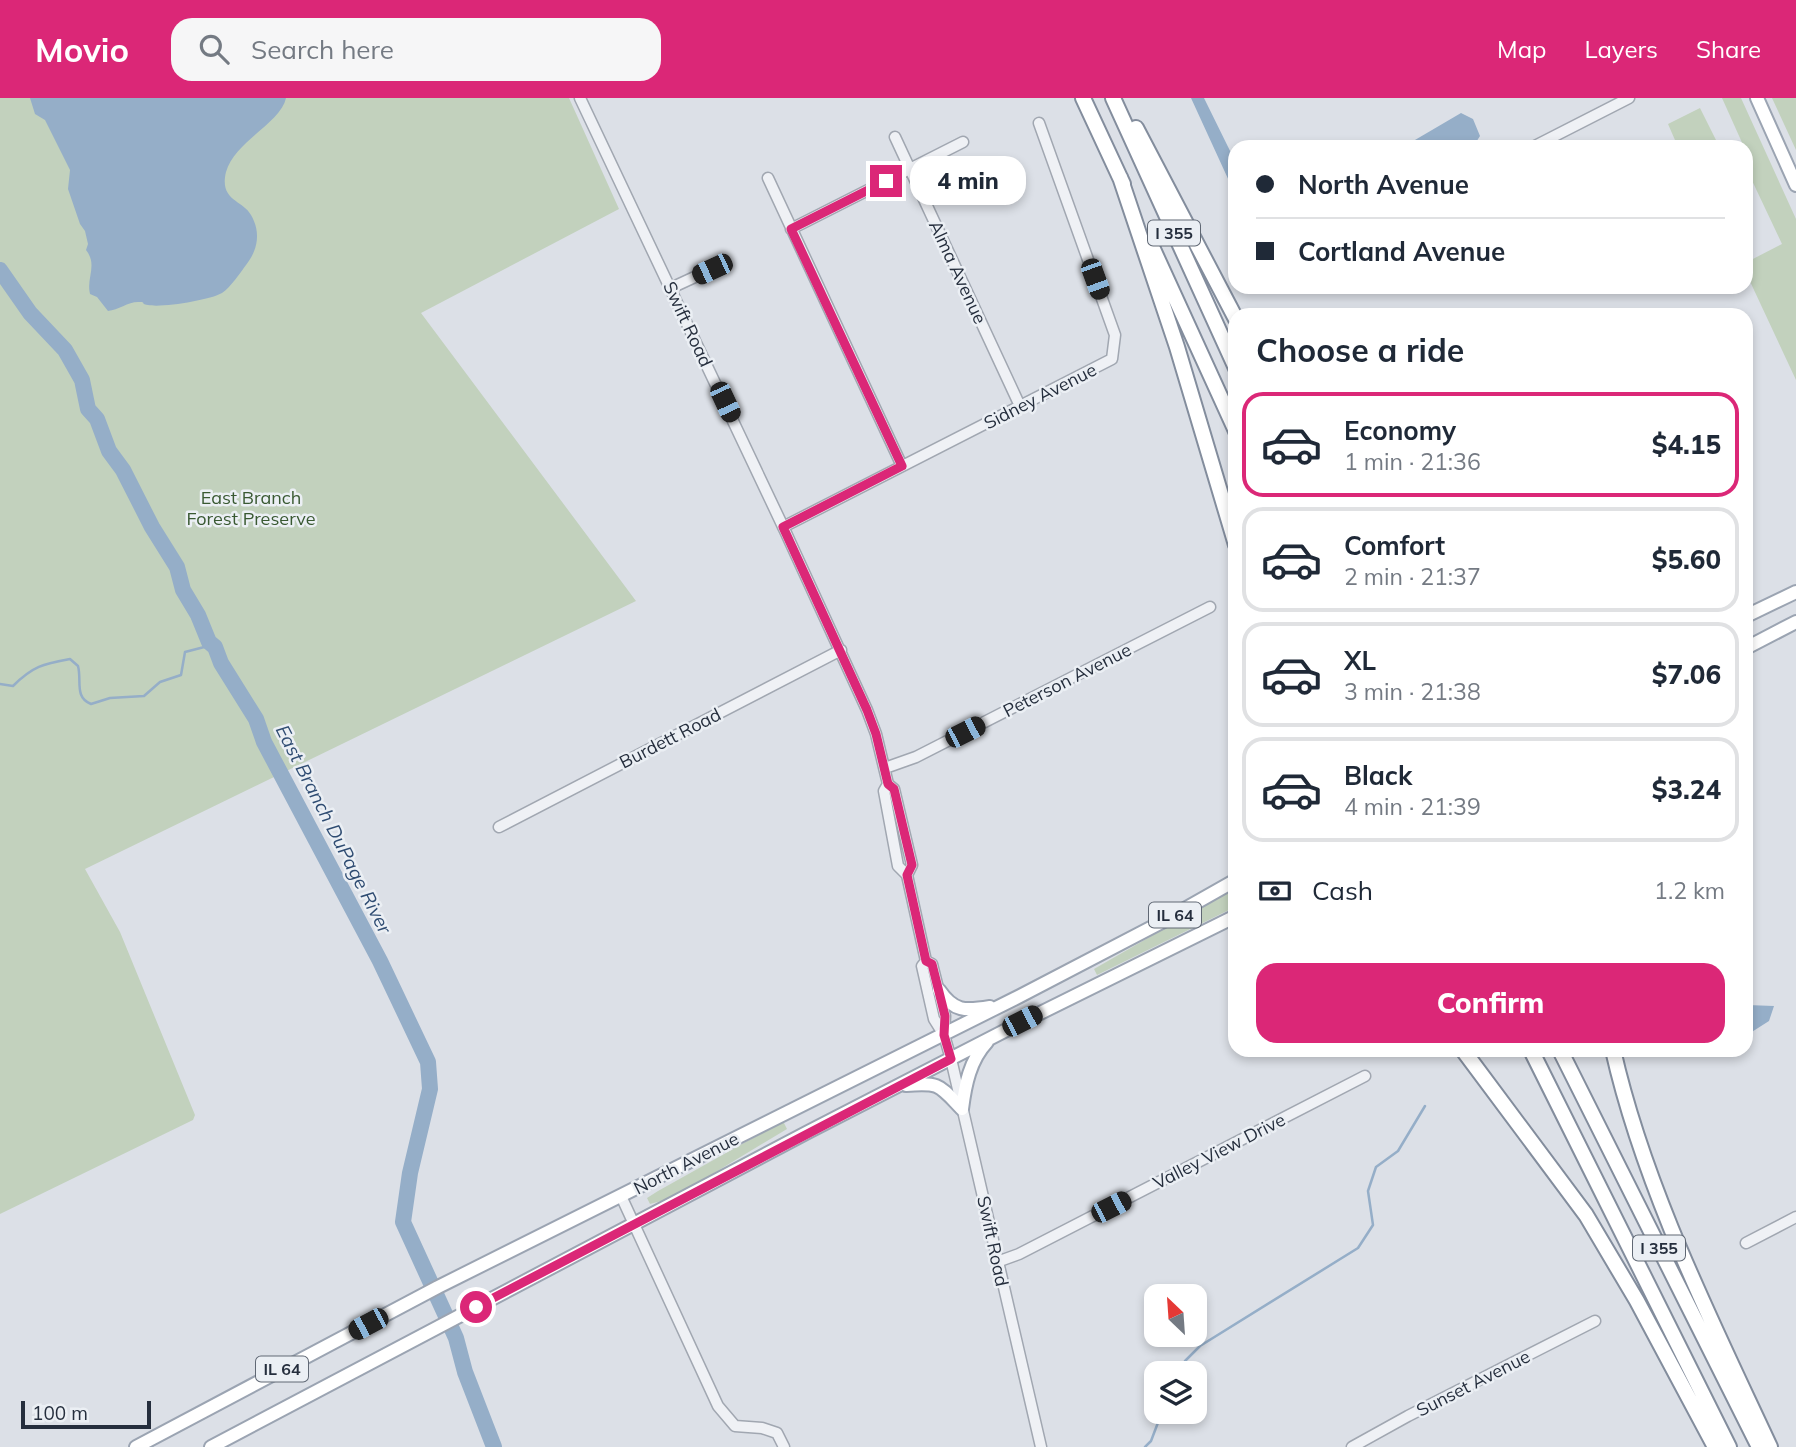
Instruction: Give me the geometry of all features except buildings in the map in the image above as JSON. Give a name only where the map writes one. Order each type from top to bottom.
[{"type":"highway","name":"I 355","points":[[1083,98],[1228,413]]},
{"type":"highway","name":"I 355","points":[[1113,98],[1228,350]]},
{"type":"highway","points":[[1120,98],[1230,308]]},
{"type":"highway","points":[[1120,177],[1177,347],[1228,518]]},
{"type":"highway","points":[[1468,1057],[1586,1215],[1637,1301],[1715,1447]]},
{"type":"highway","name":"I 355","points":[[1534,1057],[1729,1447]]},
{"type":"highway","name":"I 355","points":[[1564,1057],[1759,1447]]},
{"type":"highway","points":[[1616,1057],[1639,1140],[1664,1210],[1770,1447]]},
{"type":"main road","points":[[1757,98],[1796,185]]},
{"type":"main road","points":[[1753,614],[1796,592]]},
{"type":"main road","points":[[1753,644],[1796,622]]},
{"type":"main road","name":"North Avenue","points":[[136,1447],[433,1289],[944,1035],[1160,923],[1228,885]]},
{"type":"main road","name":"North Avenue","points":[[211,1447],[898,1086],[1228,920]]},
{"type":"main road","points":[[939,990],[951,1005],[962,1010],[990,1007],[1020,996]]},
{"type":"main road","points":[[962,1109],[964,1091],[974,1060],[993,1037]]},
{"type":"main road","points":[[898,1086],[930,1083],[937,1085],[962,1109]]},
{"type":"street","name":"Swift Road","points":[[580,98],[841,650],[872,722],[888,784],[894,789],[912,865],[907,875],[926,961]]},
{"type":"street","points":[[1547,140],[1629,98]]},
{"type":"street","name":"Sidney Avenue","points":[[783,527],[1112,359],[1115,335],[1039,123]]},
{"type":"street","name":"Alma Avenue","points":[[895,137],[1020,406]]},
{"type":"street","points":[[791,229],[963,142]]},
{"type":"street","points":[[768,178],[902,466]]},
{"type":"street","points":[[671,288],[712,269]]},
{"type":"street","name":"Peterson Avenue","points":[[885,768],[916,757],[1210,607]]},
{"type":"street","name":"Burdett Road","points":[[499,827],[841,650]]},
{"type":"street","name":"Swift Road","points":[[926,961],[932,964],[939,990],[945,1016],[944,1035]]},
{"type":"street","name":"Swift Road","points":[[926,961],[922,966],[934,1019],[944,1035],[951,1059],[1041,1447]]},
{"type":"street","name":"Valley View Drive","points":[[997,1262],[1019,1254],[1365,1076]]},
{"type":"street","points":[[621,1196],[636,1223],[718,1406],[735,1426],[762,1428],[777,1433],[784,1447]]},
{"type":"street","points":[[1746,1243],[1796,1217]]},
{"type":"street","name":"Sunset Avenue","points":[[1352,1447],[1366,1443],[1595,1321]]},
{"type":"green space","name":"East Branch Forest Preserve","points":[[0,98],[569,98],[619,209],[421,313],[636,601],[85,869],[120,932],[195,1115],[193,1120],[0,1214]]},
{"type":"green space","points":[[1722,98],[1741,98],[1796,219],[1796,380],[1753,288],[1753,259],[1782,244],[1753,183],[1753,140],[1741,140]]},
{"type":"green space","points":[[1772,98],[1796,98],[1796,150]]},
{"type":"green space","points":[[1700,108],[1716,140],[1675,140],[1668,124]]},
{"type":"green space","points":[[1228,892],[1228,910],[1097,975],[1094,969]]},
{"type":"green space","points":[[783,1121],[787,1129],[709,1176],[665,1200],[650,1204],[647,1198],[658,1191]]},
{"type":"water","points":[[30,98],[286,98],[276,116],[238,151],[226,172],[226,189],[251,215],[257,234],[250,259],[229,287],[216,296],[197,301],[155,306],[134,302],[108,311],[97,297],[90,294],[91,261],[86,250],[88,244],[85,231],[68,189],[70,170],[45,120],[35,114]]},
{"type":"water","points":[[1191,98],[1204,98],[1228,147],[1228,179]]},
{"type":"water","points":[[1461,113],[1473,119],[1480,136],[1477,140],[1415,140]]},
{"type":"water","points":[[1753,1005],[1774,1006],[1769,1021],[1753,1031]]},
{"type":"waterway","name":"East Branch DuPage River","points":[[0,270],[30,313],[65,350],[82,380],[88,409],[97,419],[109,451],[123,470],[152,527],[177,567],[183,590],[198,615],[209,642],[215,647],[221,663],[256,719],[264,742],[380,961],[428,1062],[430,1089],[410,1173],[403,1222],[456,1338],[465,1372],[494,1447]]},
{"type":"waterway","points":[[0,684],[13,686],[39,667],[70,659],[78,666],[80,693],[91,704],[110,698],[144,696],[160,682],[181,675],[185,652],[212,645]]},
{"type":"waterway","points":[[1185,1361],[1200,1346],[1358,1248],[1373,1225],[1368,1191],[1376,1167],[1398,1151],[1425,1106]]},
{"type":"waterway","points":[[1145,1447],[1151,1441],[1157,1424]]},
{"type":"route","points":[[476,1307],[951,1059],[944,1035],[945,1016],[939,990],[932,964],[926,961],[907,875],[912,865],[894,789],[888,784],[876,734],[867,710],[783,527],[902,466],[791,229],[886,181]]}]
